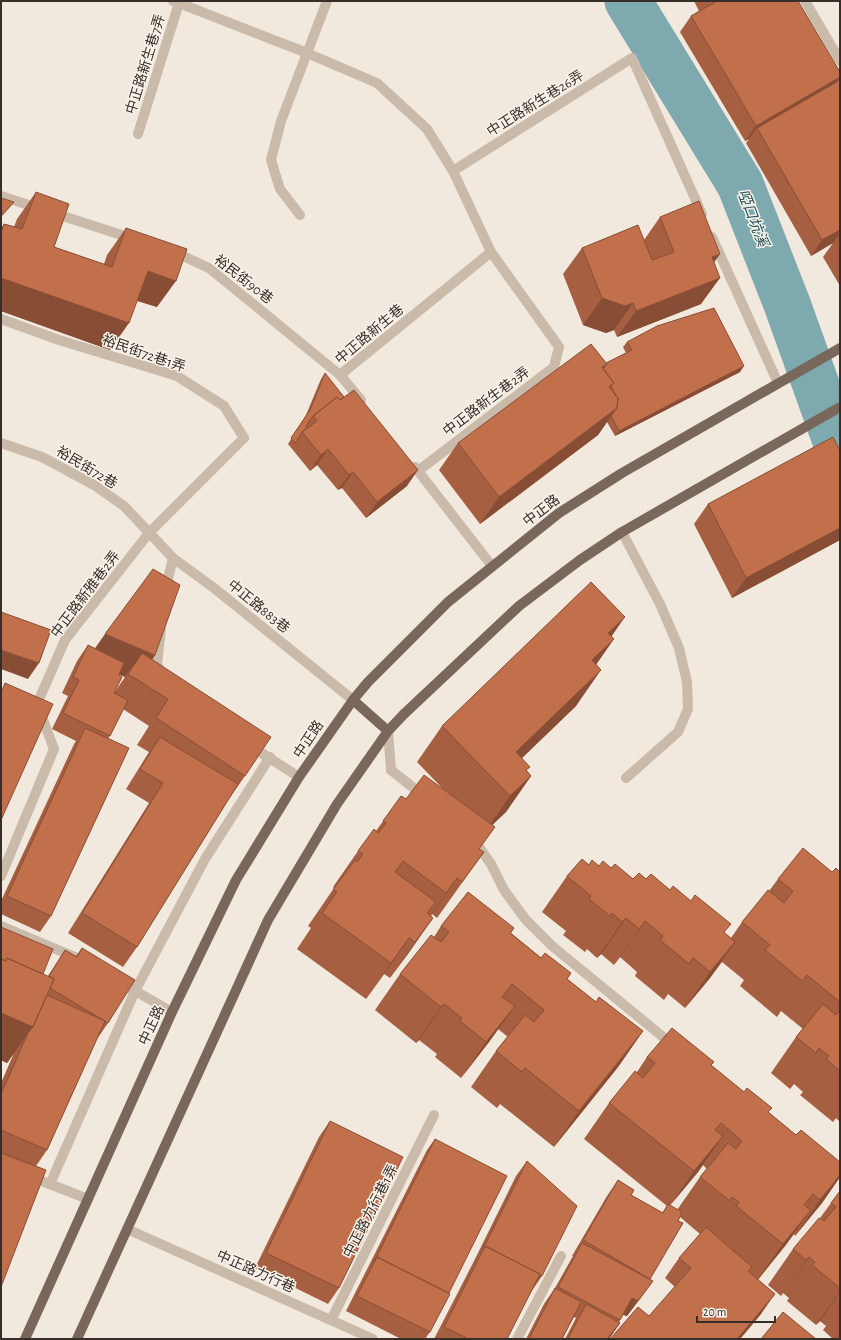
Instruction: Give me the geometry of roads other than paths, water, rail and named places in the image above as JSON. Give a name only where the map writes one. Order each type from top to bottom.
[{"type":"main road","name":"中正路","points":[[25,1339],[172,1012],[236,880],[299,777],[353,700],[368,682],[448,602],[559,512],[622,473],[839,349]]},
{"type":"main road","points":[[78,1339],[268,920],[337,804],[388,731],[403,715],[519,606],[580,560],[622,532],[770,445],[840,406]]},
{"type":"main road","points":[[353,700],[388,731]]},
{"type":"street","points":[[300,215],[280,189],[271,160],[282,121],[326,1]]},
{"type":"street","points":[[805,1],[840,61]]},
{"type":"street","points":[[177,2],[307,53],[377,83],[427,129],[453,171],[491,252]]},
{"type":"street","name":"中正路新生巷7弄","points":[[138,134],[177,2]]},
{"type":"street","name":"中正路新生巷26弄","points":[[453,171],[632,58],[778,383]]},
{"type":"street","points":[[1,196],[147,243]]},
{"type":"street","name":"裕民街90巷","points":[[162,248],[209,268],[340,375]]},
{"type":"street","name":"中正路新生巷2弄","points":[[418,471],[554,367],[559,347],[491,252]]},
{"type":"street","name":"中正路新生巷","points":[[370,411],[340,375],[491,252]]},
{"type":"street","name":"裕民街72巷1弄","points":[[1,319],[177,376],[224,406],[244,438],[149,533]]},
{"type":"street","name":"裕民街72巷","points":[[1,443],[42,457],[94,485],[124,506],[149,533]]},
{"type":"street","points":[[409,459],[492,566]]},
{"type":"street","points":[[622,532],[660,604],[679,648],[687,682],[688,708],[678,732],[626,778]]},
{"type":"street","name":"中正路883巷","points":[[149,533],[173,558],[214,588],[353,700]]},
{"type":"street","name":"中正路新雅巷2弄","points":[[1,876],[54,749],[33,703],[65,640],[149,533]]},
{"type":"street","points":[[164,605],[173,558]]},
{"type":"street","points":[[162,620],[157,664],[167,687]]},
{"type":"street","points":[[388,731],[391,770],[431,802]]},
{"type":"street","points":[[240,740],[270,757],[299,777]]},
{"type":"street","points":[[50,1184],[135,991],[205,859],[270,757]]},
{"type":"street","points":[[464,830],[476,839],[504,890],[526,920],[552,946],[680,1051]]},
{"type":"street","points":[[1,926],[70,954],[83,961]]},
{"type":"street","points":[[122,984],[172,1012]]},
{"type":"street","name":"中正路力行巷1弄","points":[[331,1320],[434,1115]]},
{"type":"street","points":[[22,1173],[88,1199]]},
{"type":"street","name":"中正路力行巷","points":[[127,1229],[373,1339]]},
{"type":"street","points":[[517,1339],[561,1256]]},
{"type":"waterway","name":"啞口坑溪","points":[[628,1],[740,184],[787,304],[840,452]]}]
